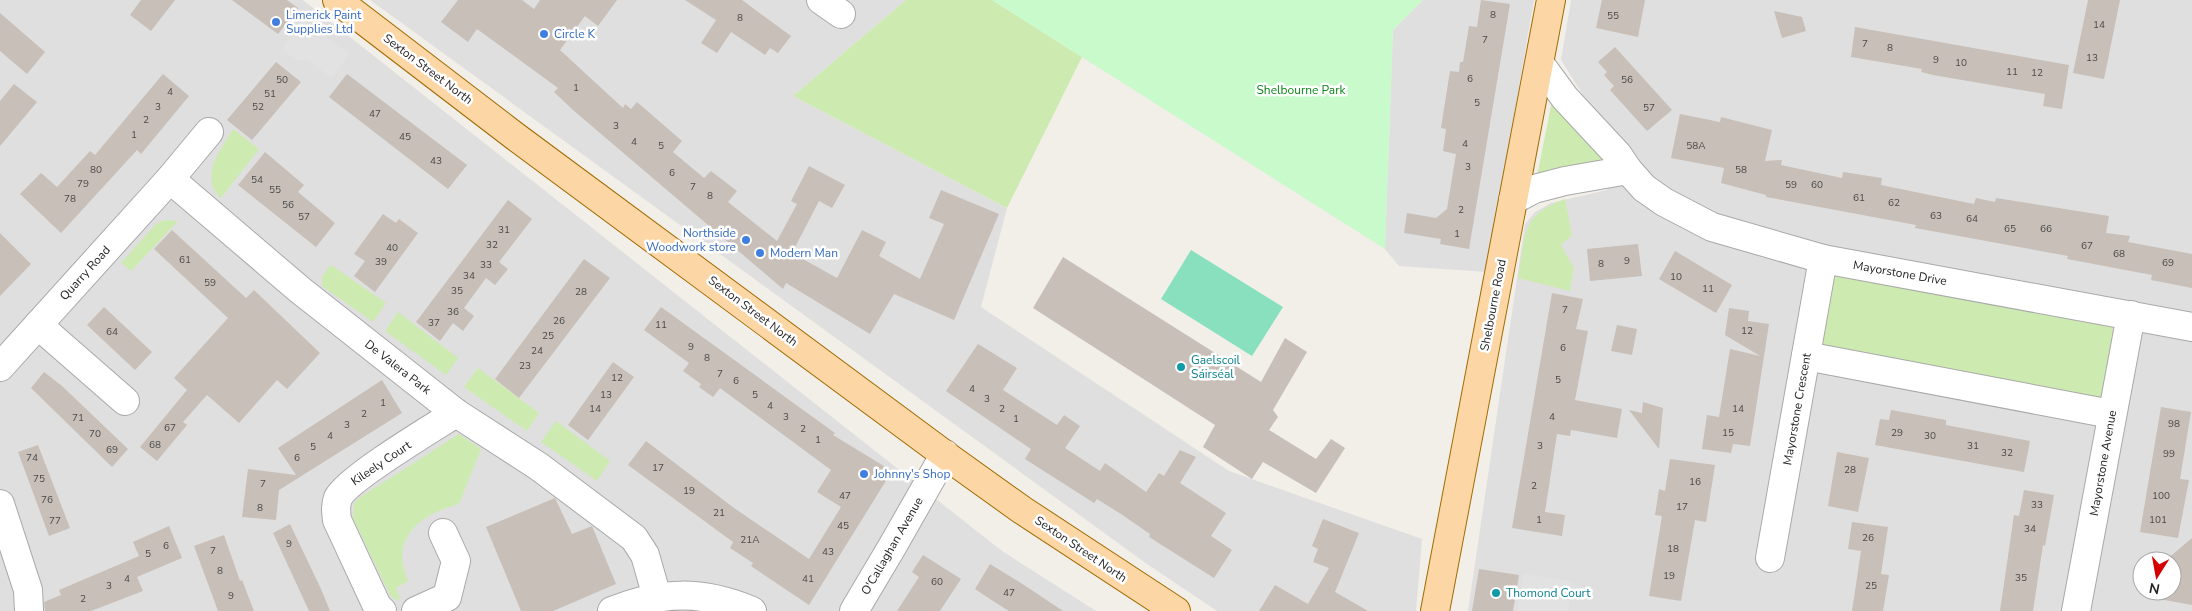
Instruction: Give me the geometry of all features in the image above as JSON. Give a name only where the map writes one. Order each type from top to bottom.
[{"type":"main road","name":"Sexton Street North","points":[[337,0],[516,137],[945,454],[1022,510],[1176,611]]},
{"type":"main road","name":"Shelbourne Road","points":[[1435,611],[1551,0]]},
{"type":"street","name":"Mayorstone Drive","points":[[1540,64],[1565,98],[1618,155],[1644,188],[1664,202],[1712,227],[1823,259],[2192,327]]},
{"type":"street","points":[[170,179],[209,132]]},
{"type":"street","points":[[1513,200],[1534,189],[1565,181],[1628,170]]},
{"type":"street","name":"Quarry Road","points":[[4,354],[38,325],[170,179]]},
{"type":"street","name":"De Valera Park","points":[[170,179],[300,290],[456,413],[538,466],[634,538],[644,555],[657,597]]},
{"type":"street","name":"Mayorstone Crescent","points":[[1770,558],[1823,259]]},
{"type":"street","name":"Mayorstone Avenue","points":[[2076,611],[2111,414],[2131,315]]},
{"type":"street","points":[[38,325],[125,401]]},
{"type":"street","points":[[1806,356],[2111,414]]},
{"type":"street","name":"Kileely Court","points":[[382,611],[377,606],[337,520],[335,508],[339,497],[355,480],[456,413]]},
{"type":"street","name":"O'Callaghan Avenue","points":[[854,611],[945,454]]},
{"type":"street","points":[[0,504],[28,590],[29,611]]},
{"type":"street","points":[[416,611],[447,597],[456,561],[443,534]]},
{"type":"street","points":[[612,611],[636,602],[671,595],[705,596],[732,602],[752,611]]},
{"type":"shaded area","points":[[0,0],[303,0],[1002,551],[1096,611],[0,611]]},
{"type":"shaded area","points":[[370,0],[906,0],[793,96],[1007,208],[981,307],[1229,471],[1422,539],[1416,611],[1217,611],[1147,564]]},
{"type":"shaded area","points":[[1423,0],[1534,0],[1487,272],[1399,266],[1385,249],[1393,30]]},
{"type":"shaded area","points":[[1571,0],[2192,0],[2192,611],[1468,611],[1525,224],[1535,212],[1551,203],[1607,190],[1624,143],[1583,95],[1561,60]]},
{"type":"shaded area","points":[[302,19],[350,54],[331,78],[308,60],[297,61],[282,49]]},
{"type":"shaded area","points":[[1524,574],[1573,582],[1568,611],[1517,611]]},
{"type":"green space","points":[[906,0],[992,0],[1082,57],[1007,208],[793,96]]},
{"type":"green space","name":"Shelbourne Park","points":[[992,0],[1423,0],[1393,30],[1385,249]]},
{"type":"green space","points":[[1552,101],[1606,162],[1537,176]]},
{"type":"green space","points":[[233,129],[259,149],[221,198],[214,190],[211,181],[212,172],[214,163]]},
{"type":"green space","points":[[1565,199],[1572,235],[1561,245],[1574,268],[1570,291],[1518,278],[1524,239],[1532,220],[1550,206]]},
{"type":"green space","points":[[165,220],[178,221],[131,271],[121,263],[156,224]]},
{"type":"green space","points":[[1191,250],[1283,307],[1252,356],[1161,299]]},
{"type":"green space","points":[[331,265],[386,303],[373,322],[322,286],[322,276]]},
{"type":"green space","points":[[1841,274],[2101,322],[2111,327],[2115,336],[2105,391],[2101,397],[2089,401],[1827,350],[1820,343],[1831,280]]},
{"type":"green space","points":[[398,312],[458,358],[446,375],[385,331]]},
{"type":"green space","points":[[478,368],[539,413],[527,431],[464,387]]},
{"type":"green space","points":[[556,421],[610,461],[597,481],[541,442]]},
{"type":"green space","points":[[459,434],[481,449],[459,504],[445,508],[421,521],[406,540],[402,552],[403,566],[408,581],[396,588],[400,600],[394,599],[390,595],[353,518],[354,504],[359,498]]},
{"type":"building","points":[[141,0],[175,0],[151,31],[130,15]]},
{"type":"building","points":[[232,0],[287,0],[298,8],[278,34]]},
{"type":"building","points":[[458,0],[522,0],[534,9],[540,0],[617,0],[598,26],[585,16],[560,50],[623,108],[625,104],[631,109],[637,102],[682,141],[673,152],[704,178],[711,171],[737,191],[728,202],[777,241],[797,204],[791,201],[809,166],[845,185],[832,208],[819,201],[792,253],[837,278],[862,230],[886,242],[879,256],[920,279],[944,224],[929,218],[941,190],[999,214],[954,320],[894,294],[870,334],[786,283],[783,289],[573,110],[554,92],[558,88],[477,29],[468,42],[441,22]]},
{"type":"building","points":[[685,0],[742,0],[791,36],[778,53],[770,48],[765,55],[731,32],[717,53],[701,43],[716,20]]},
{"type":"building","points":[[1481,0],[1510,4],[1469,249],[1440,244],[1441,239],[1404,233],[1407,213],[1436,218],[1447,209],[1456,154],[1443,151],[1446,129],[1441,128],[1450,71],[1459,72],[1460,62],[1463,62],[1469,26],[1477,27]]},
{"type":"building","points":[[1602,0],[1645,0],[1638,37],[1596,28]]},
{"type":"building","points":[[2088,0],[2120,0],[2104,79],[2073,73]]},
{"type":"building","points":[[1774,11],[1802,17],[1806,31],[1782,38]]},
{"type":"building","points":[[0,13],[45,52],[27,74],[0,51]]},
{"type":"building","points":[[1855,27],[2069,65],[2062,109],[2043,106],[2045,94],[1933,75],[1921,72],[1922,69],[1851,57]]},
{"type":"building","points":[[1615,47],[1672,110],[1647,131],[1610,90],[1614,86],[1604,75],[1607,72],[1598,62]]},
{"type":"building","points":[[276,62],[301,82],[252,140],[227,120]]},
{"type":"building","points":[[163,74],[189,96],[141,154],[137,150],[61,233],[20,194],[41,173],[57,187],[90,151],[95,155]]},
{"type":"building","points":[[347,74],[467,165],[448,189],[329,97]]},
{"type":"building","points":[[14,84],[37,102],[0,146],[0,101]]},
{"type":"building","points":[[1680,114],[1720,122],[1721,117],[1772,130],[1765,161],[1782,160],[1781,165],[1842,178],[1843,172],[1882,178],[1881,185],[1974,204],[1976,198],[1995,202],[1996,198],[2109,216],[2106,233],[2130,236],[2128,242],[2192,254],[2192,288],[2151,280],[2152,275],[2067,259],[2068,256],[1915,228],[1916,225],[1766,197],[1766,195],[1721,183],[1724,168],[1671,158]]},
{"type":"building","points":[[265,152],[304,185],[298,192],[335,223],[316,247],[238,185]]},
{"type":"building","points":[[508,200],[532,219],[499,262],[508,269],[495,285],[486,278],[464,308],[474,316],[463,331],[453,323],[440,341],[416,322]]},
{"type":"building","points":[[383,214],[396,223],[399,219],[418,233],[375,292],[354,276],[365,261],[354,254]]},
{"type":"building","points":[[172,230],[246,298],[254,290],[320,353],[287,389],[277,380],[239,423],[207,395],[183,422],[187,425],[157,461],[140,447],[187,390],[174,378],[228,318],[154,249]]},
{"type":"building","points":[[0,233],[31,264],[0,296]]},
{"type":"building","points":[[1638,244],[1642,276],[1590,281],[1587,249]]},
{"type":"building","points":[[1675,251],[1732,285],[1716,313],[1659,279]]},
{"type":"building","name":"Gaelscoil Sáirséal","points":[[1063,257],[1261,382],[1285,338],[1307,352],[1273,410],[1278,417],[1269,430],[1316,459],[1331,439],[1345,448],[1316,493],[1263,462],[1252,479],[1203,447],[1215,425],[1033,308]]},
{"type":"building","points":[[584,259],[610,278],[519,398],[495,379]]},
{"type":"building","points":[[1552,293],[1583,299],[1576,329],[1588,331],[1575,400],[1622,409],[1617,438],[1571,430],[1570,436],[1557,434],[1545,512],[1565,515],[1562,536],[1512,528]]},
{"type":"building","points":[[104,307],[152,352],[135,370],[87,325]]},
{"type":"building","points":[[661,307],[835,433],[833,435],[892,471],[809,605],[751,566],[753,563],[730,548],[733,542],[628,465],[646,441],[734,508],[809,559],[841,507],[817,492],[831,470],[720,388],[713,397],[699,387],[701,384],[683,371],[689,363],[644,330]]},
{"type":"building","points":[[1729,308],[1749,311],[1748,321],[1769,324],[1750,446],[1733,444],[1731,453],[1702,449],[1707,415],[1719,417],[1730,349],[1760,356],[1725,335]]},
{"type":"building","points":[[1617,325],[1637,329],[1632,355],[1611,351]]},
{"type":"building","points":[[978,344],[1017,368],[1003,390],[1057,425],[1064,415],[1080,426],[1065,448],[1100,471],[1105,463],[1146,492],[1159,473],[1164,476],[1180,450],[1196,457],[1180,483],[1226,513],[1211,536],[1232,550],[1214,578],[1149,537],[1150,534],[1121,514],[1097,499],[1094,503],[1025,459],[1031,449],[946,391]]},
{"type":"building","points":[[613,362],[634,377],[588,440],[568,425]]},
{"type":"building","points":[[44,372],[62,386],[128,449],[112,467],[31,388]]},
{"type":"building","points":[[382,380],[402,413],[279,490],[276,520],[242,517],[248,469],[296,475],[278,448]]},
{"type":"building","points":[[1643,402],[1663,408],[1659,449],[1629,410],[1642,413]]},
{"type":"building","points":[[2161,407],[2191,412],[2180,479],[2189,480],[2178,538],[2140,532]]},
{"type":"building","points":[[1891,410],[1946,420],[1946,425],[2030,441],[2024,472],[1875,445],[1880,419],[1889,420]]},
{"type":"building","points":[[38,445],[70,528],[49,536],[18,452]]},
{"type":"building","points":[[1837,452],[1869,458],[1858,512],[1828,506]]},
{"type":"building","points":[[1670,459],[1715,465],[1706,522],[1695,520],[1681,601],[1649,596],[1662,516],[1655,515],[1659,489],[1665,491]]},
{"type":"building","points":[[2024,490],[2054,495],[2045,546],[2043,545],[2033,611],[2000,611],[2014,515],[2019,516]]},
{"type":"building","points":[[555,498],[572,534],[592,526],[616,584],[553,611],[521,611],[486,527]]},
{"type":"building","points":[[1323,519],[1359,533],[1335,592],[1368,611],[1259,611],[1275,585],[1308,604],[1329,568],[1313,562],[1318,549],[1312,546]]},
{"type":"building","points":[[1852,522],[1888,527],[1881,574],[1889,575],[1883,611],[1852,611],[1861,551],[1848,549]]},
{"type":"building","points":[[290,524],[330,611],[309,611],[273,533]]},
{"type":"building","points":[[169,526],[182,558],[137,577],[143,591],[91,611],[45,611],[44,602],[61,595],[59,590],[139,556],[133,542]]},
{"type":"building","points":[[224,535],[240,581],[242,580],[254,611],[218,611],[194,546]]},
{"type":"building","points":[[2192,538],[2192,605],[2170,601],[2182,601],[2182,551],[2177,551]]},
{"type":"building","points":[[923,555],[961,579],[940,611],[897,611],[919,577],[912,572]]},
{"type":"building","points":[[990,564],[1063,611],[1009,611],[993,601],[975,589]]},
{"type":"building","name":"Thomond Court","points":[[1479,569],[1519,575],[1513,611],[1472,611]]},
{"type":"place","name":"Limerick Paint Supplies Ltd","points":[[276,22]]},
{"type":"place","name":"Circle K","points":[[544,34]]},
{"type":"place","name":"Northside Woodwork store","points":[[746,240]]},
{"type":"place","name":"Modern Man","points":[[760,253]]},
{"type":"place","name":"Gaelscoil Sáirséal","points":[[1181,367]]},
{"type":"place","name":"Johnny's Shop","points":[[864,474]]},
{"type":"place","name":"Thomond Court","points":[[1496,593]]}]
